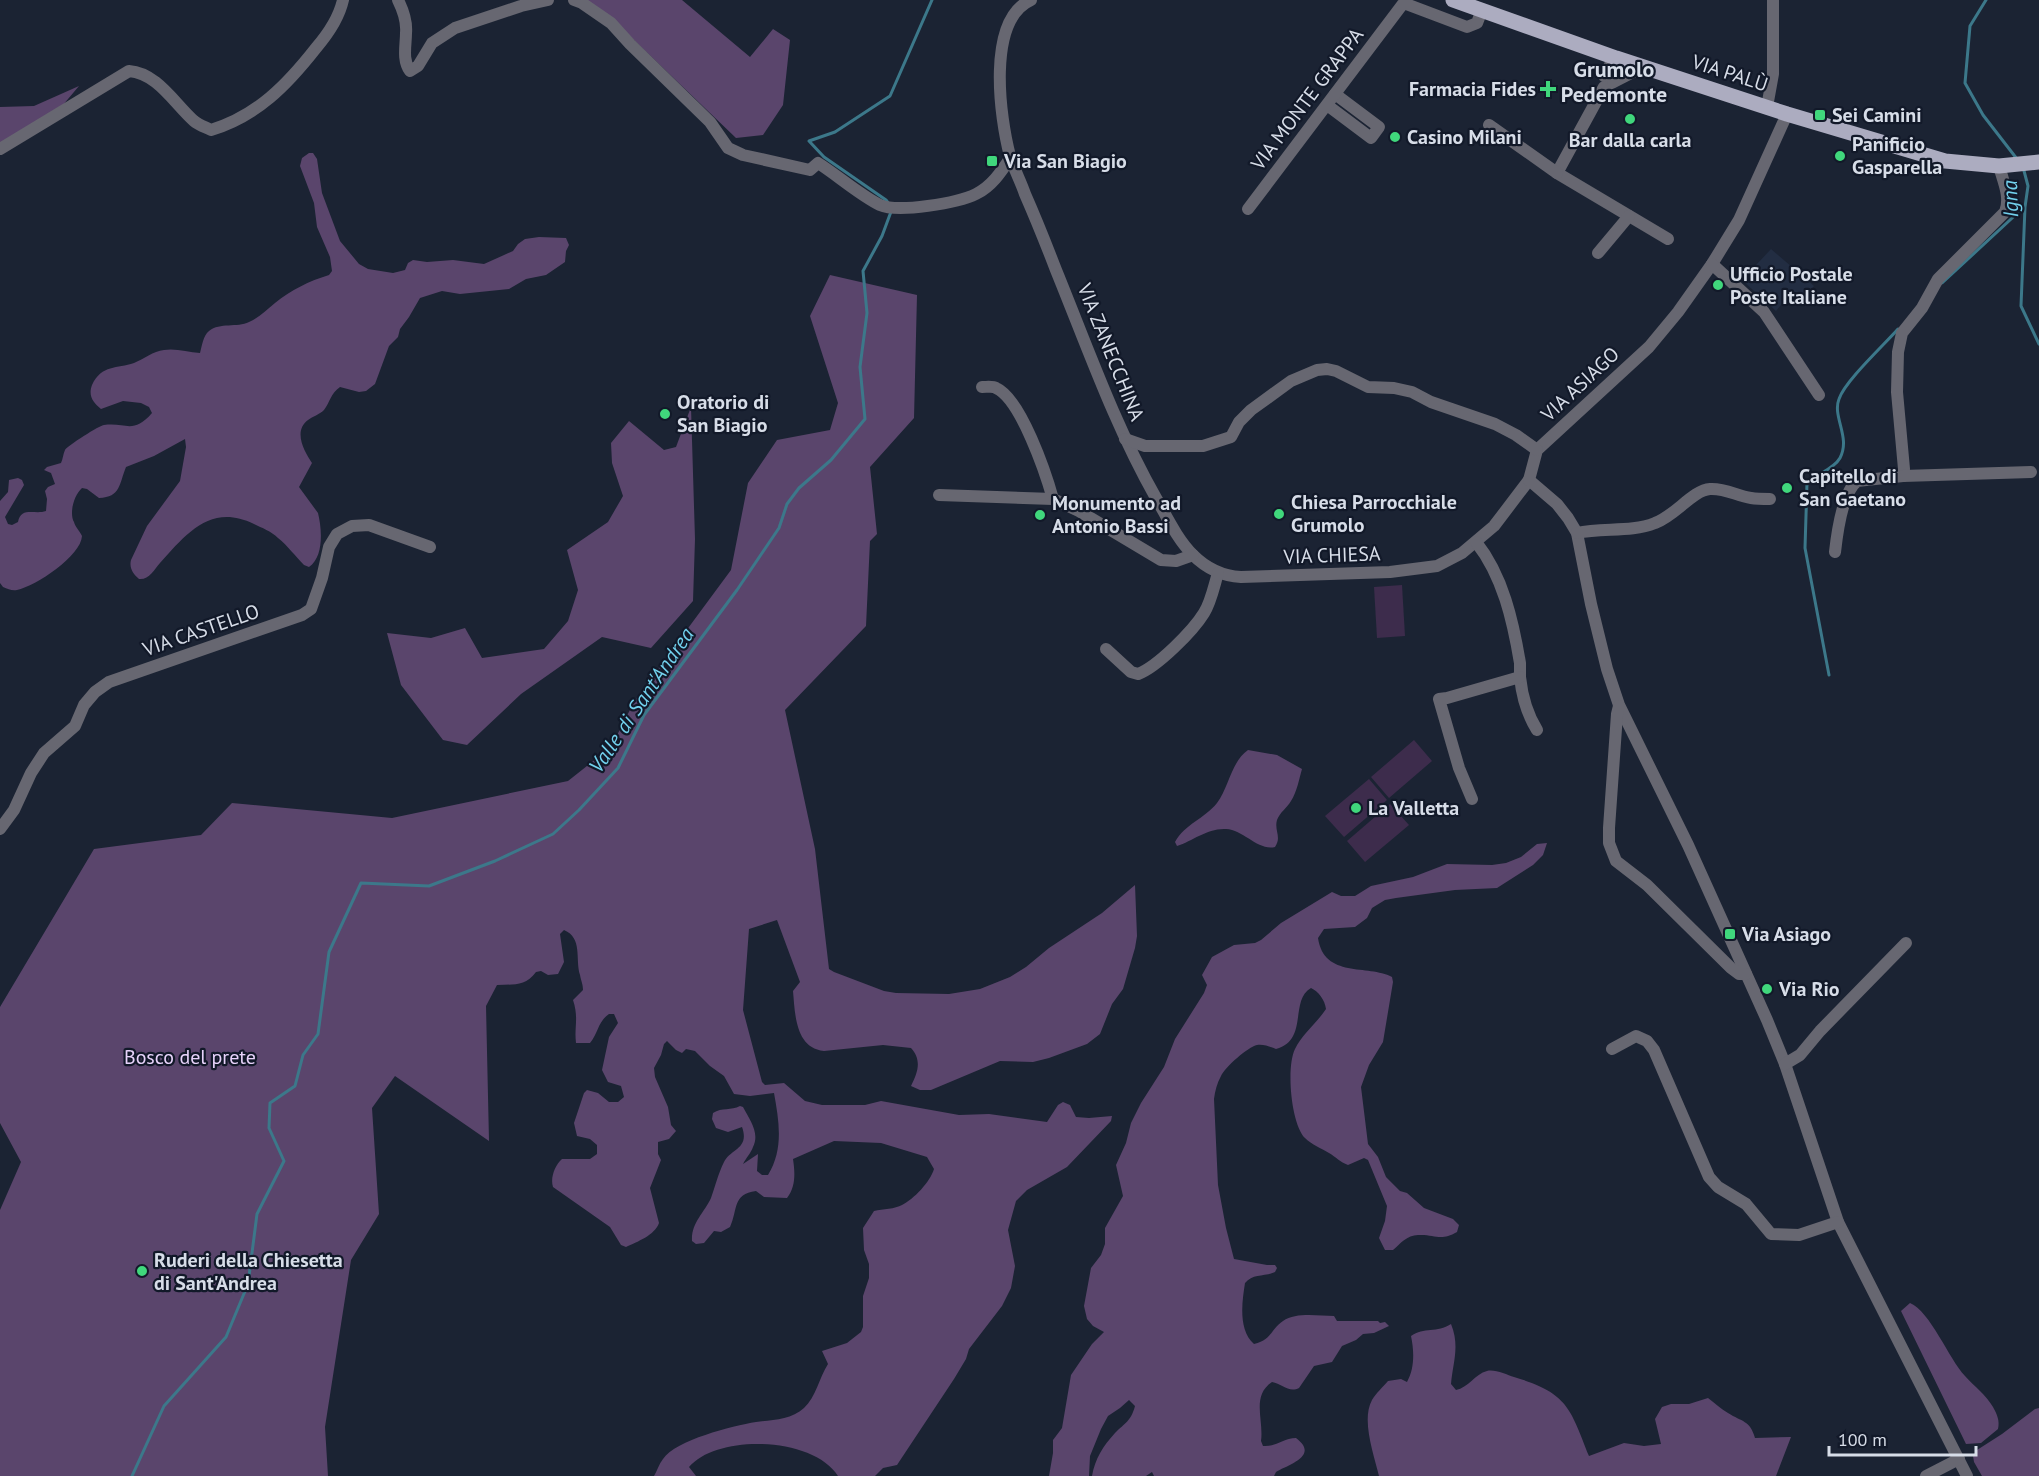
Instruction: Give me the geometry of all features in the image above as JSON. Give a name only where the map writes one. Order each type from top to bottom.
[{"type":"main road","name":"VIA PALÙ","points":[[1453,0],[1643,67],[1787,114],[1945,161],[2003,166],[2039,162]]},
{"type":"street","points":[[0,148],[129,71],[140,72],[152,80],[196,123],[211,130],[234,121],[274,96],[297,73],[333,24],[344,0]]},
{"type":"street","points":[[398,0],[405,20],[406,66],[410,71],[418,66],[432,43],[455,28],[521,6],[548,0]]},
{"type":"street","points":[[574,0],[611,23],[710,122],[728,148],[743,155],[783,165],[801,166],[810,170],[818,163],[879,204],[892,209],[956,200],[976,194],[997,179],[1011,157],[1001,87],[1000,57],[1003,38],[1014,14],[1031,0]]},
{"type":"street","points":[[1767,107],[1773,74],[1773,0]]},
{"type":"street","name":"VIA MONTE GRAPPA","points":[[1248,209],[1406,3],[1467,27],[1477,23],[1477,8]]},
{"type":"street","points":[[1594,50],[1607,81]]},
{"type":"street","points":[[1557,173],[1607,81],[1619,66],[1617,58]]},
{"type":"street","points":[[1607,81],[1643,67]]},
{"type":"street","points":[[1327,105],[1371,138],[1379,127],[1335,94]]},
{"type":"street","name":"VIA ASIAGO","points":[[1529,480],[1537,450],[1649,347],[1678,312],[1712,264],[1739,220],[1787,114]]},
{"type":"street","points":[[1489,125],[1557,173],[1668,239]]},
{"type":"street","name":"VIA ZANECCHINA","points":[[1011,157],[1125,439],[1145,446],[1203,446],[1231,437],[1239,422],[1251,410],[1292,381],[1317,369],[1327,369],[1368,387],[1394,388],[1412,392],[1431,402],[1495,424],[1537,450]]},
{"type":"street","points":[[1903,476],[1897,392],[1898,352],[1902,333],[1922,308],[1938,279],[2005,212],[2007,193],[2003,166]]},
{"type":"street","points":[[1598,253],[1629,216]]},
{"type":"street","points":[[1712,264],[1764,312],[1819,395]]},
{"type":"street","points":[[982,387],[995,387],[1004,393],[1023,420],[1045,469],[1053,499]]},
{"type":"street","name":"VIA CHIESA","points":[[1125,439],[1166,517],[1193,555],[1204,565],[1228,576],[1390,572],[1437,566],[1462,553],[1494,526],[1529,480]]},
{"type":"street","points":[[1836,552],[1842,514],[1853,484],[1863,480],[1903,476],[2031,472]]},
{"type":"street","points":[[1529,480],[1557,504],[1577,533],[1596,625],[1619,705],[1688,845],[1785,1064],[1838,1222],[1967,1476]]},
{"type":"street","points":[[1577,533],[1640,528],[1654,524],[1673,515],[1694,495],[1711,489],[1722,489],[1752,499],[1770,499]]},
{"type":"street","points":[[939,495],[1053,499],[1161,560],[1176,561],[1193,555]]},
{"type":"street","name":"VIA CASTELLO","points":[[0,829],[14,810],[31,773],[44,753],[75,726],[84,705],[95,692],[109,682],[302,615],[311,609],[322,578],[329,547],[337,534],[352,526],[369,525],[430,547]]},
{"type":"street","points":[[1476,542],[1495,571],[1506,601],[1520,666],[1527,714],[1537,730]]},
{"type":"street","points":[[1106,649],[1131,672],[1138,675],[1148,671],[1180,641],[1204,613],[1218,573]]},
{"type":"street","points":[[1472,799],[1459,768],[1439,699],[1520,677]]},
{"type":"street","points":[[1619,705],[1609,843],[1616,861],[1647,885],[1731,968],[1739,974],[1746,974]]},
{"type":"street","points":[[1785,1064],[1800,1055],[1820,1031],[1906,943]]},
{"type":"street","points":[[1612,1049],[1636,1036],[1647,1041],[1654,1050],[1710,1177],[1718,1187],[1746,1204],[1771,1234],[1799,1234],[1838,1222]]},
{"type":"street","points":[[1926,1476],[1959,1459]]},
{"type":"shaded area","points":[[1771,249],[1814,286],[1799,305],[1792,300],[1790,303],[1785,300],[1776,311],[1742,280]]},
{"type":"shaded area","points":[[1402,585],[1405,636],[1377,638],[1374,587]]},
{"type":"shaded area","points":[[1414,740],[1432,761],[1389,798],[1371,777]]},
{"type":"shaded area","name":"La Valletta","points":[[1369,779],[1387,800],[1344,837],[1325,816]]},
{"type":"shaded area","points":[[1390,804],[1409,825],[1365,862],[1347,841]]},
{"type":"green space","points":[[582,0],[682,0],[750,57],[773,29],[790,40],[783,105],[763,135],[736,138],[610,17]]},
{"type":"green space","points":[[79,86],[46,125],[0,152],[0,107],[34,106]]},
{"type":"green space","points":[[313,153],[317,159],[322,193],[340,241],[359,264],[368,269],[393,273],[405,270],[408,263],[413,260],[427,262],[453,260],[484,264],[513,251],[525,239],[539,237],[566,238],[569,245],[565,262],[546,275],[526,279],[509,289],[460,294],[442,291],[420,298],[400,329],[398,337],[389,346],[375,384],[366,391],[359,392],[340,387],[324,410],[304,425],[301,430],[301,441],[312,463],[299,487],[318,513],[321,534],[317,557],[309,567],[269,532],[239,518],[225,517],[212,519],[190,532],[148,576],[139,579],[133,573],[131,560],[147,526],[180,481],[186,447],[185,439],[154,456],[126,467],[118,488],[112,495],[99,498],[82,488],[72,509],[75,524],[82,536],[74,552],[56,569],[35,583],[17,590],[3,587],[0,583],[0,501],[8,492],[9,480],[18,478],[24,485],[5,517],[8,524],[12,525],[18,522],[22,514],[46,511],[45,491],[55,484],[51,473],[44,470],[61,463],[67,448],[101,426],[134,426],[140,424],[152,413],[149,407],[141,403],[123,401],[101,409],[91,396],[92,385],[100,374],[110,368],[134,363],[160,351],[173,349],[200,353],[205,336],[213,328],[249,322],[287,294],[329,275],[332,271],[330,257],[317,227],[314,203],[300,166],[302,158]]},
{"type":"green space","name":"Bosco del prete","points":[[830,275],[917,295],[914,418],[870,467],[877,534],[870,541],[866,626],[785,710],[815,849],[829,969],[884,991],[896,993],[949,994],[980,989],[1010,977],[1026,967],[1049,948],[1102,913],[1135,885],[1137,936],[1135,948],[1123,989],[1112,1004],[1100,1034],[1087,1044],[1049,1058],[1033,1062],[1000,1061],[931,1090],[920,1090],[911,1086],[916,1076],[918,1062],[911,1048],[883,1045],[824,1051],[807,1043],[798,1028],[796,1019],[793,991],[800,982],[777,920],[749,929],[743,1010],[762,1082],[765,1085],[784,1083],[805,1101],[822,1105],[865,1105],[881,1101],[959,1115],[989,1114],[1047,1122],[1058,1105],[1063,1102],[1070,1105],[1076,1117],[1112,1116],[1111,1121],[1067,1167],[1027,1190],[1016,1201],[1008,1230],[1015,1266],[1011,1288],[1002,1306],[969,1349],[954,1379],[897,1465],[883,1468],[875,1476],[838,1476],[826,1463],[809,1453],[765,1444],[721,1449],[703,1456],[689,1467],[696,1476],[654,1476],[670,1452],[692,1440],[733,1427],[787,1417],[799,1412],[808,1404],[828,1364],[822,1351],[847,1343],[861,1332],[863,1327],[863,1296],[869,1278],[869,1264],[864,1250],[863,1228],[874,1211],[899,1206],[912,1199],[925,1185],[934,1169],[927,1157],[881,1143],[834,1141],[793,1159],[793,1184],[787,1198],[764,1197],[756,1191],[748,1193],[739,1199],[730,1227],[721,1232],[714,1231],[704,1243],[696,1244],[692,1241],[692,1235],[696,1223],[711,1198],[724,1162],[741,1144],[744,1134],[742,1127],[728,1132],[716,1128],[712,1119],[713,1113],[743,1107],[753,1127],[755,1142],[743,1164],[758,1154],[757,1171],[762,1175],[768,1175],[776,1155],[779,1135],[774,1093],[750,1096],[734,1094],[724,1076],[695,1051],[686,1049],[682,1053],[667,1041],[654,1068],[655,1077],[668,1107],[671,1125],[676,1131],[669,1139],[658,1142],[658,1154],[661,1160],[650,1188],[659,1223],[654,1231],[645,1238],[626,1247],[621,1245],[610,1227],[553,1187],[552,1183],[554,1172],[562,1159],[590,1159],[597,1154],[597,1145],[590,1139],[577,1136],[574,1123],[584,1093],[587,1090],[598,1093],[609,1102],[618,1102],[624,1097],[621,1086],[608,1082],[602,1070],[609,1037],[618,1023],[614,1014],[609,1014],[603,1020],[590,1043],[576,1043],[576,1012],[573,1000],[583,988],[576,944],[574,938],[564,930],[560,934],[564,962],[558,974],[548,975],[541,971],[523,982],[497,985],[486,1006],[489,1141],[395,1076],[372,1108],[379,1214],[351,1260],[325,1427],[328,1476],[0,1476],[0,1210],[21,1162],[0,1123],[0,1007],[94,849],[201,835],[232,803],[392,818],[568,781],[611,747],[635,700],[731,570],[748,483],[777,440],[830,430],[838,403],[810,316]]},
{"type":"green space","points":[[691,407],[695,539],[693,601],[651,648],[602,637],[521,694],[467,745],[443,740],[401,685],[387,633],[431,638],[465,628],[482,658],[544,649],[568,621],[578,590],[567,550],[608,522],[623,496],[612,463],[611,443],[629,421],[664,450],[676,447]]},
{"type":"green space","points":[[1248,750],[1277,755],[1302,769],[1293,797],[1277,820],[1278,840],[1275,847],[1263,846],[1233,830],[1226,829],[1206,833],[1177,846],[1175,842],[1179,836],[1217,803],[1238,761]]},
{"type":"green space","points":[[1547,843],[1543,855],[1533,865],[1497,888],[1455,890],[1385,900],[1372,908],[1367,918],[1355,927],[1324,929],[1318,938],[1322,951],[1329,960],[1338,965],[1392,977],[1383,1042],[1369,1065],[1361,1087],[1368,1144],[1378,1157],[1386,1177],[1400,1191],[1407,1193],[1424,1208],[1453,1219],[1459,1225],[1457,1232],[1446,1237],[1410,1236],[1393,1250],[1385,1250],[1379,1238],[1387,1206],[1368,1160],[1364,1158],[1348,1165],[1345,1164],[1311,1143],[1300,1131],[1291,1095],[1292,1057],[1298,1044],[1326,1009],[1323,999],[1314,989],[1311,988],[1305,994],[1301,1002],[1296,1029],[1286,1044],[1276,1049],[1262,1045],[1253,1047],[1232,1063],[1218,1081],[1214,1099],[1218,1185],[1234,1259],[1275,1265],[1277,1268],[1275,1272],[1255,1276],[1245,1283],[1242,1315],[1249,1338],[1254,1344],[1260,1342],[1283,1321],[1301,1315],[1334,1316],[1337,1321],[1378,1321],[1385,1322],[1389,1326],[1374,1333],[1363,1334],[1342,1346],[1332,1362],[1314,1366],[1299,1388],[1289,1389],[1272,1382],[1266,1388],[1260,1401],[1263,1446],[1296,1438],[1303,1444],[1305,1450],[1300,1459],[1276,1472],[1274,1476],[1154,1476],[1152,1472],[1146,1476],[1092,1476],[1097,1458],[1103,1448],[1132,1415],[1135,1406],[1129,1400],[1108,1416],[1101,1429],[1090,1456],[1089,1476],[1049,1476],[1053,1440],[1062,1428],[1071,1375],[1092,1344],[1104,1332],[1093,1326],[1087,1319],[1084,1306],[1091,1268],[1101,1255],[1105,1244],[1105,1228],[1123,1196],[1116,1165],[1141,1103],[1164,1067],[1175,1039],[1204,993],[1207,985],[1202,975],[1212,957],[1234,945],[1255,943],[1261,940],[1281,923],[1332,892],[1341,896],[1355,896],[1371,886],[1413,877],[1447,864],[1506,863],[1521,857],[1537,844]]},
{"type":"green space","points":[[1910,1303],[1925,1315],[1959,1368],[1987,1398],[1997,1415],[1998,1429],[1981,1443],[1966,1444],[1901,1311]]},
{"type":"green space","points":[[1451,1324],[1454,1332],[1455,1354],[1451,1384],[1456,1390],[1464,1387],[1479,1375],[1490,1371],[1497,1371],[1546,1389],[1565,1404],[1589,1456],[1624,1443],[1644,1446],[1661,1444],[1655,1419],[1662,1407],[1671,1404],[1689,1404],[1708,1398],[1745,1422],[1751,1428],[1755,1438],[1791,1437],[1776,1476],[1379,1476],[1368,1427],[1372,1400],[1388,1381],[1401,1379],[1407,1382],[1413,1359],[1411,1336]]},
{"type":"green space","points":[[2039,1408],[2039,1476],[1982,1476],[1974,1462],[1973,1456],[1977,1450]]},
{"type":"waterway","name":"Valle di Sant'Andrea","points":[[889,204],[824,157],[809,141],[835,132],[890,96],[932,0]]},
{"type":"waterway","name":"Igna","points":[[1986,0],[1970,26],[1965,83],[1983,115],[2017,159]]},
{"type":"waterway","name":"Igna","points":[[2023,167],[2028,186],[2021,306],[2039,344]]},
{"type":"waterway","points":[[1942,283],[2024,207]]},
{"type":"waterway","name":"Valle di Sant'Andrea","points":[[132,1476],[164,1406],[226,1337],[248,1284],[257,1214],[284,1161],[269,1128],[270,1103],[295,1086],[303,1055],[318,1034],[329,952],[361,883],[429,886],[495,861],[553,834],[618,768],[644,715],[737,590],[779,528],[787,504],[799,488],[831,460],[865,419],[860,367],[867,313],[863,271],[882,236],[892,209]]},
{"type":"waterway","points":[[1829,675],[1805,548],[1807,483],[1834,465],[1840,458],[1844,442],[1837,406],[1843,391],[1898,329]]},
{"type":"place","name":"Farmacia Fides","points":[[1548,89]]},
{"type":"place","name":"Sei Camini","points":[[1820,115]]},
{"type":"place","name":"Bar dalla carla","points":[[1630,119]]},
{"type":"place","name":"Casino Milani","points":[[1395,137]]},
{"type":"place","name":"Panificio Gasparella","points":[[1840,156]]},
{"type":"place","name":"Via San Biagio","points":[[992,161]]},
{"type":"place","name":"Ufficio Postale Poste Italiane","points":[[1718,285]]},
{"type":"place","name":"Oratorio di San Biagio","points":[[665,414]]},
{"type":"place","name":"Capitello di San Gaetano","points":[[1787,488]]},
{"type":"place","name":"Chiesa Parrocchiale Grumolo","points":[[1279,514]]},
{"type":"place","name":"Monumento ad Antonio Bassi","points":[[1040,515]]},
{"type":"place","name":"La Valletta","points":[[1356,808]]},
{"type":"place","name":"Via Asiago","points":[[1730,934]]},
{"type":"place","name":"Via Rio","points":[[1767,989]]},
{"type":"place","name":"Ruderi della Chiesetta di Sant'Andrea","points":[[142,1271]]},
{"type":"district","name":"Grumolo Pedemonte","points":[[1614,82]]}]
